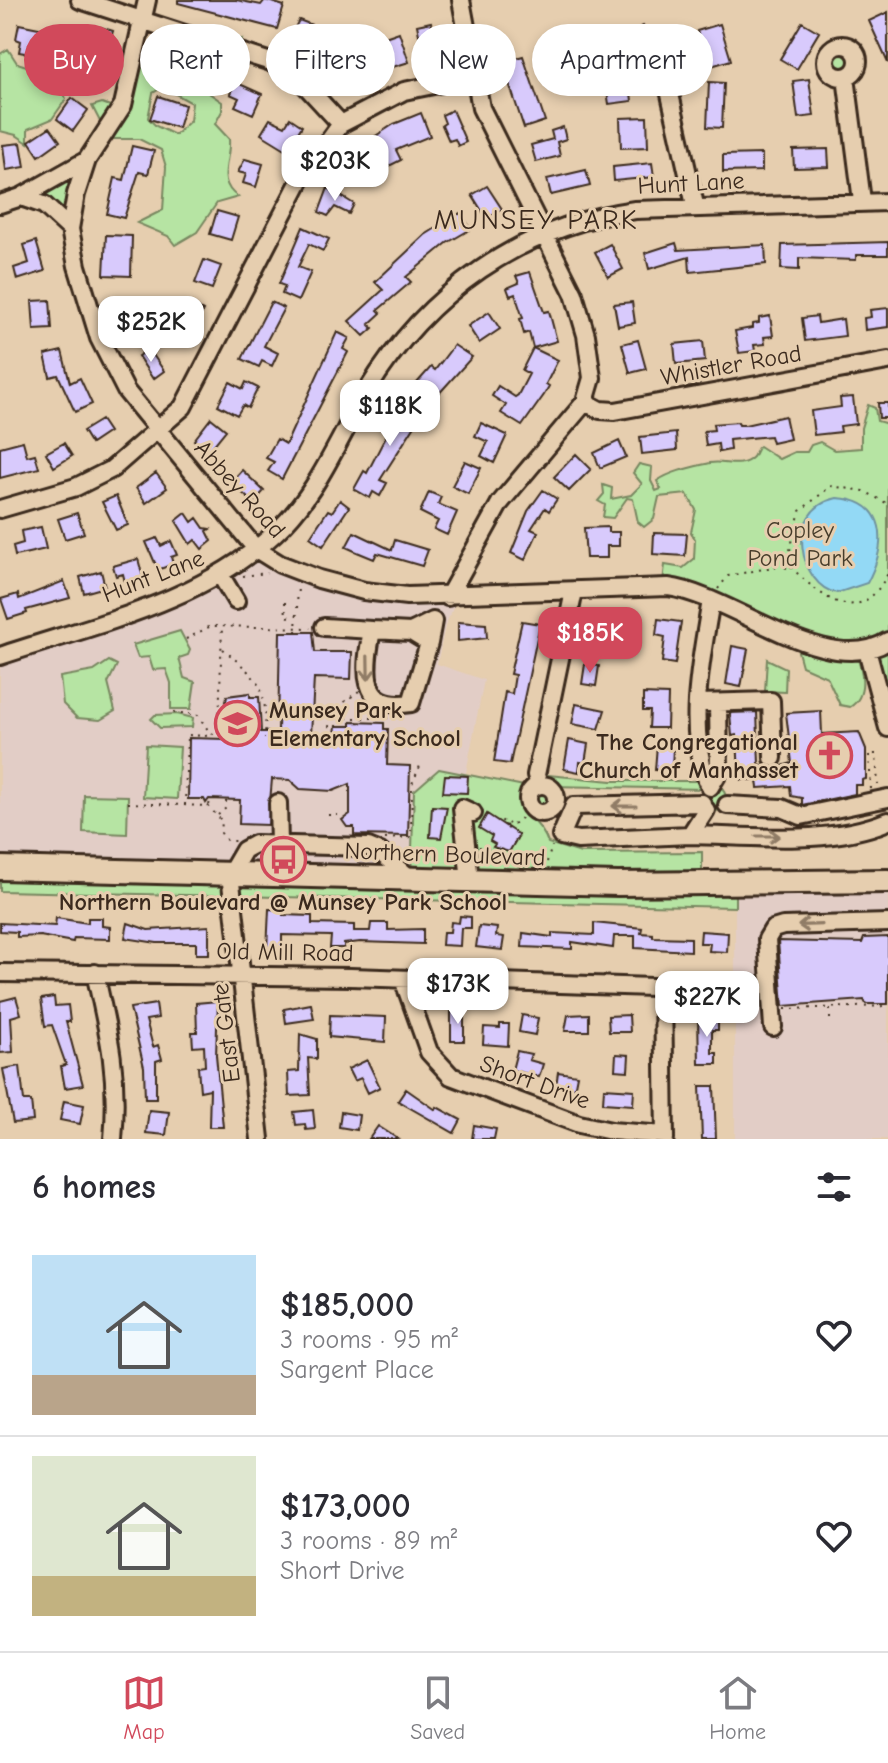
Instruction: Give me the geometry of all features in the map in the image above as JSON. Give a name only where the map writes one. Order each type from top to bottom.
[{"type":"main road","name":"Northern Boulevard","points":[[0,868],[724,885],[888,881]]},
{"type":"street","points":[[80,0],[271,62],[304,84],[341,124]]},
{"type":"street","name":"Abbey Road","points":[[147,0],[123,105],[87,160],[70,229],[99,338],[126,391],[256,549],[298,572],[337,584],[384,593],[444,597],[655,585],[685,590],[816,646],[867,650],[888,641]]},
{"type":"street","points":[[461,0],[465,24]]},
{"type":"street","points":[[846,77],[862,201]]},
{"type":"street","points":[[0,509],[76,487],[112,469],[157,432],[194,391],[301,179],[341,124],[411,90]]},
{"type":"street","points":[[372,630],[367,680],[373,694],[385,703],[411,703],[433,621],[444,597],[500,503],[585,402],[592,378],[586,335],[574,294],[546,233],[488,129],[478,96]]},
{"type":"street","points":[[670,96],[695,205]]},
{"type":"street","points":[[0,204],[21,197],[87,160]]},
{"type":"street","points":[[21,197],[44,205],[70,229]]},
{"type":"street","name":"Hunt Lane","points":[[0,656],[229,577],[279,530],[309,494],[367,391],[411,330],[454,287],[496,258],[546,233],[617,212],[695,205],[888,202]]},
{"type":"street","name":"Whistler Road","points":[[585,402],[600,410],[615,411],[888,361]]},
{"type":"street","points":[[229,577],[236,601]]},
{"type":"street","points":[[539,785],[536,775],[574,591]]},
{"type":"street","points":[[710,787],[700,761],[699,703],[711,600]]},
{"type":"street","points":[[411,632],[433,621]]},
{"type":"street","points":[[324,627],[411,632],[422,635],[429,643]]},
{"type":"street","points":[[867,650],[888,728]]},
{"type":"street","points":[[699,703],[771,701],[773,758]]},
{"type":"street","points":[[690,835],[704,806],[702,795],[719,772],[718,703]]},
{"type":"street","points":[[539,785],[552,789],[556,803],[548,812],[538,813],[528,794],[539,785]]},
{"type":"street","points":[[710,787],[719,786],[726,792],[727,805]]},
{"type":"street","points":[[880,800],[801,816],[782,808],[727,805],[718,812],[704,806],[574,806],[561,836],[578,840],[690,835],[833,835],[864,831],[888,821]]},
{"type":"street","points":[[278,803],[279,844]]},
{"type":"street","points":[[470,880],[462,808],[473,813]]},
{"type":"street","points":[[230,874],[247,847],[279,844],[368,847],[380,852],[411,879]]},
{"type":"street","name":"East Gate","points":[[230,874],[260,1139]]},
{"type":"street","points":[[773,1027],[767,939],[773,929],[783,926],[888,923]]},
{"type":"street","name":"Old Mill Road","points":[[0,973],[403,979],[714,989]]},
{"type":"street","points":[[95,973],[115,1066],[117,1091],[113,1139]]},
{"type":"street","name":"Short Drive","points":[[403,979],[429,1052],[451,1076],[579,1124],[665,1137]]},
{"type":"street","points":[[663,988],[665,1137]]},
{"type":"path","points":[[783,565],[788,558],[800,511],[831,486],[864,491],[888,504]]},
{"type":"path","points":[[788,558],[793,562],[791,567]]},
{"type":"path","points":[[711,600],[728,576],[783,565],[791,567],[820,595],[840,605],[848,605],[875,592],[888,573]]},
{"type":"path","points":[[229,577],[257,571]]},
{"type":"path","points":[[296,630],[298,585]]},
{"type":"path","points":[[285,602],[286,616],[296,618]]},
{"type":"path","points":[[185,805],[187,735],[211,733],[219,725],[222,626]]},
{"type":"path","points":[[186,639],[206,627],[296,630],[324,627]]},
{"type":"path","points":[[222,648],[263,690],[266,701],[265,738]]},
{"type":"path","points":[[328,735],[328,718],[340,703],[362,690]]},
{"type":"path","points":[[173,712],[198,715],[211,733]]},
{"type":"path","points":[[328,718],[390,718]]},
{"type":"path","points":[[869,754],[876,754],[880,800],[870,782],[869,754]]},
{"type":"path","points":[[376,838],[411,837],[412,784],[420,766]]},
{"type":"path","points":[[870,772],[877,772]]},
{"type":"path","points":[[870,782],[878,782]]},
{"type":"path","points":[[217,816],[226,808],[226,797]]},
{"type":"path","points":[[208,806],[211,799]]},
{"type":"path","points":[[128,803],[208,806],[217,816],[227,841],[245,841]]},
{"type":"path","points":[[508,827],[533,806]]},
{"type":"path","points":[[328,815],[337,815]]},
{"type":"path","points":[[466,843],[493,852],[497,850]]},
{"type":"path","points":[[772,1009],[888,1006]]},
{"type":"path","points":[[830,1007],[830,1025]]},
{"type":"shaded area","name":"Munsey Park Elementary School","points":[[256,549],[316,578],[458,597],[445,626],[437,664],[484,680],[466,773],[439,769],[411,879],[0,868],[0,656],[179,596]]},
{"type":"shaded area","points":[[888,881],[888,1139],[735,1139],[735,885]]},
{"type":"green space","points":[[842,45],[854,49],[858,61],[854,73],[842,77],[830,73],[826,61],[830,49]]},
{"type":"green space","points":[[8,49],[17,63],[24,65],[24,96],[65,96],[66,99],[52,119],[28,129],[28,143],[16,135],[0,131],[0,54]]},
{"type":"green space","points":[[140,59],[140,96],[152,96],[148,118],[156,126],[175,135],[190,121],[192,103],[179,96],[213,96],[222,102],[222,111],[215,124],[229,139],[226,178],[231,191],[238,197],[217,203],[197,232],[175,245],[168,236],[137,223],[163,210],[166,167],[161,150],[139,139],[109,139],[92,106],[102,103],[113,107],[119,96],[124,96],[124,88]]},
{"type":"green space","points":[[87,160],[70,229],[21,197]]},
{"type":"green space","name":"Copley Pond Park","points":[[868,405],[875,408],[877,421],[888,424],[888,687],[885,689],[871,660],[856,654],[861,668],[862,690],[850,707],[840,705],[827,677],[802,666],[796,644],[663,582],[665,565],[683,568],[694,559],[695,539],[691,532],[696,510],[687,494],[659,497],[654,519],[644,527],[638,522],[633,499],[627,498],[613,518],[603,517],[605,505],[598,501],[604,494],[603,485],[612,488],[611,499],[631,495],[642,484],[633,473],[639,464],[652,467],[651,481],[656,491],[661,489],[657,481],[669,475],[716,462],[743,463],[753,457],[759,446],[779,459],[794,452],[807,452],[811,445],[820,442],[834,450],[861,448],[861,428]]},
{"type":"green space","points":[[180,631],[190,650],[188,655],[179,658],[184,678],[195,682],[191,709],[171,709],[171,683],[166,669],[153,670],[149,657],[138,658],[133,645]]},
{"type":"green space","points":[[767,659],[786,668],[785,692],[765,691]]},
{"type":"green space","points":[[109,661],[117,665],[108,683],[115,711],[100,720],[77,718],[63,704],[60,677],[94,671]]},
{"type":"green space","points":[[177,714],[193,718],[192,727],[160,728],[151,719],[155,715]]},
{"type":"green space","points":[[146,745],[180,747],[177,799],[143,797]]},
{"type":"green space","points":[[439,769],[524,786],[519,799],[548,843],[581,853],[702,852],[702,885],[735,885],[735,907],[0,891],[0,868],[411,878],[414,791]]},
{"type":"green space","points":[[537,774],[612,781],[707,781],[723,789],[728,801],[724,808],[714,812],[701,799],[705,789],[550,786],[556,798],[554,807],[538,813],[527,799]]},
{"type":"green space","points":[[84,795],[128,796],[127,834],[83,832]]},
{"type":"water","points":[[837,498],[866,507],[879,527],[880,539],[874,568],[867,583],[837,593],[824,588],[814,577],[802,548],[803,532],[809,517],[820,505]]},
{"type":"building","points":[[178,0],[236,0],[261,5],[265,0],[284,6],[279,24],[266,26],[178,3]]},
{"type":"building","points":[[888,12],[888,63],[869,21]]},
{"type":"building","points":[[802,22],[819,32],[797,69],[780,59]]},
{"type":"building","points":[[19,24],[24,25],[24,53],[19,52],[21,41],[16,39]]},
{"type":"building","points":[[720,24],[731,60],[713,65],[713,26]]},
{"type":"building","points":[[399,32],[409,62],[395,66],[395,33]]},
{"type":"building","points":[[523,56],[532,83],[532,96],[537,96],[545,121],[524,128],[513,96],[516,96],[516,58]]},
{"type":"building","points":[[809,79],[814,116],[798,118],[793,81]]},
{"type":"building","points":[[713,82],[724,83],[722,128],[707,127],[708,96],[713,96]]},
{"type":"building","points":[[250,89],[262,94],[253,114],[235,106],[239,98],[234,96],[250,96]]},
{"type":"building","points":[[158,96],[185,105],[178,128],[150,119]]},
{"type":"building","points":[[608,96],[631,96],[632,101],[609,104]]},
{"type":"building","points":[[72,98],[88,110],[73,131],[57,119]]},
{"type":"building","points":[[452,110],[466,142],[458,146],[455,139],[449,141],[442,125],[445,123],[442,115]]},
{"type":"building","points":[[421,113],[430,136],[396,150],[401,160],[389,166],[381,152],[371,155],[365,143],[394,124]]},
{"type":"building","points":[[647,117],[648,147],[621,148],[620,118]]},
{"type":"building","points":[[290,118],[302,126],[287,150],[261,134],[270,119],[285,126]]},
{"type":"building","points":[[50,127],[60,141],[39,156],[29,141]]},
{"type":"building","points":[[563,127],[566,139],[557,142],[560,156],[536,162],[531,145],[553,139],[551,131]]},
{"type":"building","points":[[21,143],[25,167],[6,170],[3,145]]},
{"type":"building","points":[[132,146],[154,151],[148,174],[139,172],[124,218],[107,214],[115,178],[124,180]]},
{"type":"building","points":[[828,149],[829,167],[794,168],[793,150]]},
{"type":"building","points":[[762,154],[762,171],[723,172],[723,155]]},
{"type":"building","points":[[245,159],[263,164],[256,187],[243,183],[246,174],[238,172]]},
{"type":"building","points":[[353,159],[364,169],[348,185],[337,175]]},
{"type":"building","points":[[652,163],[654,177],[614,181],[613,167]]},
{"type":"building","points":[[586,170],[590,186],[551,195],[547,179]]},
{"type":"building","points":[[487,186],[502,209],[487,219],[472,195]]},
{"type":"building","points":[[328,188],[354,204],[349,214],[335,207],[328,216],[319,212]]},
{"type":"building","points":[[217,211],[238,217],[231,240],[210,234]]},
{"type":"building","points":[[460,213],[471,229],[447,243],[406,277],[411,282],[378,310],[381,313],[369,324],[373,328],[364,336],[349,321],[383,290],[375,282],[425,235]]},
{"type":"building","points":[[303,227],[329,239],[323,251],[309,244],[298,267],[311,272],[298,301],[282,294],[285,286],[279,284]]},
{"type":"building","points":[[106,235],[132,236],[131,276],[104,275]]},
{"type":"building","points":[[36,241],[45,271],[17,280],[14,268],[29,263],[24,245]]},
{"type":"building","points":[[888,242],[888,255],[856,255],[856,260],[799,258],[799,270],[781,269],[782,245]]},
{"type":"building","points":[[676,243],[678,250],[765,245],[766,264],[690,272],[689,257],[649,269],[645,253]]},
{"type":"building","points":[[610,244],[623,269],[608,277],[595,252]]},
{"type":"building","points":[[204,260],[221,266],[212,289],[195,283]]},
{"type":"building","points":[[530,272],[544,312],[549,311],[557,341],[533,348],[529,332],[524,334],[520,319],[523,318],[515,294],[510,296],[507,288],[519,283],[516,276]]},
{"type":"building","points":[[50,300],[52,329],[34,330],[32,301]]},
{"type":"building","points":[[131,300],[139,322],[122,328],[113,306]]},
{"type":"building","points":[[186,302],[203,311],[191,335],[173,326]]},
{"type":"building","points":[[271,302],[284,308],[264,346],[278,353],[272,366],[262,361],[259,367],[242,359]]},
{"type":"building","points":[[632,302],[635,323],[618,326],[614,304]]},
{"type":"building","points":[[888,308],[888,327],[865,330],[864,318],[871,317],[870,310]]},
{"type":"building","points":[[489,312],[500,329],[479,343],[468,326]]},
{"type":"building","points":[[770,316],[773,336],[764,337],[765,344],[754,345],[755,351],[739,353],[735,331],[752,328],[752,324],[759,323],[759,318]]},
{"type":"building","points":[[817,316],[818,323],[843,319],[845,336],[805,341],[802,318]]},
{"type":"building","points":[[337,332],[349,338],[343,349],[348,352],[282,479],[268,471],[274,462],[266,458],[277,439],[286,444]]},
{"type":"building","points":[[638,340],[646,369],[630,373],[622,344]]},
{"type":"building","points":[[703,341],[705,361],[676,364],[674,344]]},
{"type":"building","points":[[454,345],[472,357],[435,398],[417,383],[431,367],[435,370]]},
{"type":"building","points":[[533,348],[558,360],[546,384],[549,386],[522,426],[501,413],[506,405],[492,396],[498,386],[515,397],[518,395],[529,374],[522,370]]},
{"type":"building","points":[[149,349],[164,371],[153,379],[138,356]]},
{"type":"building","points":[[62,351],[70,383],[80,378],[92,404],[75,412],[58,375],[50,377],[45,355]]},
{"type":"building","points":[[230,382],[243,389],[246,382],[258,388],[248,408],[243,405],[237,415],[218,405]]},
{"type":"building","points":[[406,397],[426,408],[380,480],[387,483],[380,496],[373,492],[370,498],[354,489],[364,471],[367,473]]},
{"type":"building","points":[[853,397],[856,424],[840,426],[841,432],[814,435],[811,411],[841,407],[840,398]]},
{"type":"building","points":[[878,403],[888,403],[888,418],[879,418]]},
{"type":"building","points":[[785,416],[790,439],[772,443],[770,436],[729,440],[730,450],[719,452],[718,444],[706,446],[704,431],[714,430],[713,424],[738,422],[745,425]]},
{"type":"building","points":[[211,418],[226,430],[209,451],[194,440]]},
{"type":"building","points":[[101,420],[109,432],[91,444],[83,431]]},
{"type":"building","points":[[481,423],[507,435],[494,463],[481,456],[488,442],[475,436]]},
{"type":"building","points":[[676,433],[677,450],[642,454],[640,437]]},
{"type":"building","points":[[23,441],[27,456],[35,454],[39,468],[0,478],[0,447]]},
{"type":"building","points":[[619,441],[626,457],[600,468],[594,453]]},
{"type":"building","points":[[64,443],[72,456],[54,467],[46,453]]},
{"type":"building","points":[[576,454],[591,469],[569,491],[554,477]]},
{"type":"building","points":[[465,461],[481,468],[468,494],[452,486]]},
{"type":"building","points":[[242,470],[264,491],[253,503],[231,482]]},
{"type":"building","points":[[156,473],[167,488],[146,503],[136,488]]},
{"type":"building","points":[[543,490],[557,499],[549,511],[545,508],[531,529],[538,532],[525,560],[511,553],[528,511]]},
{"type":"building","points":[[429,492],[441,497],[438,504],[457,512],[447,535],[434,529],[438,521],[420,512]]},
{"type":"building","points":[[116,496],[128,525],[116,530],[102,502]]},
{"type":"building","points":[[340,500],[349,507],[323,546],[310,537],[328,510],[332,512]]},
{"type":"building","points":[[77,513],[84,533],[65,539],[58,519]]},
{"type":"building","points":[[186,513],[192,522],[197,518],[204,528],[210,529],[207,531],[212,541],[202,549],[195,540],[190,544],[176,521]]},
{"type":"building","points":[[41,527],[46,549],[15,556],[13,546],[23,543],[21,531]]},
{"type":"building","points":[[608,527],[608,532],[619,532],[619,546],[607,546],[607,558],[586,558],[584,528]]},
{"type":"building","points":[[354,532],[392,550],[395,540],[428,550],[422,566],[377,553],[374,559],[346,547]]},
{"type":"building","points":[[654,533],[687,534],[685,556],[653,554]]},
{"type":"building","points":[[157,538],[161,546],[171,541],[177,555],[171,557],[173,564],[158,570],[146,542]]},
{"type":"building","points":[[138,559],[143,577],[125,582],[123,574],[116,576],[113,566]]},
{"type":"building","points":[[101,571],[105,587],[84,593],[80,577]]},
{"type":"building","points":[[64,581],[70,598],[26,610],[27,613],[8,619],[1,599],[18,594],[19,599]]},
{"type":"building","points":[[596,618],[618,622],[615,641],[593,637]]},
{"type":"building","points":[[658,619],[681,622],[675,664],[662,662],[665,637],[656,635]]},
{"type":"building","points":[[522,621],[540,624],[510,764],[494,762],[505,692],[512,694],[515,675],[510,674]]},
{"type":"building","points":[[458,622],[486,624],[487,638],[458,641]]},
{"type":"building","points":[[280,632],[313,632],[315,652],[352,652],[351,679],[314,678],[311,735],[335,735],[336,726],[351,726],[351,722],[384,723],[384,729],[388,729],[387,765],[410,766],[408,836],[354,835],[354,827],[347,827],[342,820],[350,814],[350,784],[333,791],[300,789],[290,780],[272,779],[268,825],[239,824],[240,800],[209,799],[206,803],[204,799],[188,799],[189,738],[226,739],[227,718],[223,718],[227,696],[250,693],[250,697],[259,697],[261,732],[278,732]]},
{"type":"building","points":[[732,646],[748,649],[741,687],[726,684]]},
{"type":"building","points":[[585,664],[599,666],[596,686],[582,684]]},
{"type":"building","points":[[643,694],[668,695],[667,728],[649,728],[650,711],[643,711]]},
{"type":"building","points":[[576,704],[605,710],[599,729],[572,724]]},
{"type":"building","name":"The Congregational Church of Manhasset","points":[[821,711],[822,734],[859,732],[866,749],[866,779],[862,780],[862,785],[855,785],[855,794],[802,805],[802,798],[791,796],[790,786],[758,788],[757,780],[742,780],[739,777],[737,735],[732,736],[730,713],[757,712],[759,764],[773,769],[792,763],[786,713]]},
{"type":"building","points":[[569,740],[588,744],[585,763],[580,762],[579,772],[564,769]]},
{"type":"building","points":[[657,745],[673,746],[672,771],[655,770]]},
{"type":"building","points":[[445,775],[468,776],[467,793],[443,792]]},
{"type":"building","points":[[432,806],[447,807],[441,838],[430,837]]},
{"type":"building","points":[[487,814],[519,835],[509,852],[493,847],[495,844],[490,841],[492,836],[479,828]]},
{"type":"building","points":[[269,909],[283,910],[283,915],[312,916],[312,924],[354,925],[354,931],[370,931],[371,923],[388,923],[388,930],[423,929],[423,944],[360,942],[344,944],[344,948],[330,948],[331,936],[282,935],[282,950],[267,950]]},
{"type":"building","points":[[460,916],[471,917],[471,928],[461,928],[460,946],[442,945],[443,932],[450,932],[451,922],[459,923]]},
{"type":"building","points":[[56,918],[88,923],[88,918],[102,918],[102,926],[110,927],[110,939],[74,938],[73,942],[40,936],[17,937],[17,932],[0,931],[0,923],[55,926]]},
{"type":"building","points":[[128,923],[148,930],[209,926],[209,954],[196,954],[196,943],[157,943],[125,938]]},
{"type":"building","points":[[594,923],[642,928],[641,933],[653,934],[653,937],[691,938],[691,951],[635,948],[635,936],[614,936],[613,948],[572,942],[572,949],[522,947],[523,933],[552,937],[552,933],[594,935]]},
{"type":"building","points":[[479,926],[497,928],[496,936],[504,937],[502,950],[476,947]]},
{"type":"building","points":[[701,931],[728,933],[727,952],[709,951],[710,943],[700,943]]},
{"type":"building","points":[[888,937],[888,1004],[866,1004],[864,1000],[783,1006],[778,941],[862,943],[864,938]]},
{"type":"building","points":[[16,997],[21,1014],[11,1017],[13,1052],[0,1053],[0,1001]]},
{"type":"building","points":[[54,997],[55,1006],[68,1005],[70,1022],[66,1022],[83,1085],[65,1088],[61,1066],[66,1065],[52,1025],[45,1026],[41,999]]},
{"type":"building","points":[[218,1001],[216,1055],[223,1127],[209,1127],[210,1089],[200,1091],[198,1067],[205,1066],[204,1046],[193,1047],[192,1032],[197,1032],[196,1003]]},
{"type":"building","points":[[156,1004],[158,1018],[146,1020],[153,1047],[158,1045],[162,1059],[156,1061],[156,1099],[145,1099],[144,1067],[130,1008]]},
{"type":"building","points":[[311,1004],[314,1019],[286,1023],[284,1009]]},
{"type":"building","points":[[451,1012],[464,1012],[464,1041],[451,1041]]},
{"type":"building","points":[[589,1014],[589,1031],[565,1031],[568,1015]]},
{"type":"building","points":[[330,1015],[386,1017],[385,1042],[329,1037]]},
{"type":"building","points":[[522,1015],[538,1018],[535,1035],[519,1032]]},
{"type":"building","points":[[629,1015],[630,1032],[609,1032],[608,1016]]},
{"type":"building","points":[[698,1015],[718,1015],[718,1030],[712,1030],[712,1053],[717,1053],[717,1064],[699,1064]]},
{"type":"building","points":[[500,1024],[509,1024],[508,1046],[483,1044],[484,1027],[500,1028]]},
{"type":"building","points":[[300,1034],[317,1039],[317,1059],[308,1058],[310,1095],[289,1096],[288,1072],[299,1071]]},
{"type":"building","points":[[517,1051],[531,1054],[529,1060],[543,1064],[539,1077],[512,1070]]},
{"type":"building","points":[[616,1054],[629,1055],[628,1071],[615,1070]]},
{"type":"building","points":[[367,1060],[380,1087],[368,1093],[361,1078],[354,1081],[348,1069]]},
{"type":"building","points":[[20,1066],[24,1101],[31,1101],[33,1121],[13,1123],[3,1069]]},
{"type":"building","points":[[558,1072],[577,1075],[574,1090],[556,1086]]},
{"type":"building","points":[[700,1086],[714,1086],[716,1139],[702,1139]]},
{"type":"building","points":[[604,1088],[634,1090],[633,1105],[603,1103]]},
{"type":"building","points":[[406,1089],[436,1110],[437,1107],[461,1120],[454,1133],[398,1101]]},
{"type":"building","points":[[64,1101],[84,1105],[80,1124],[60,1120]]},
{"type":"building","points":[[149,1110],[169,1112],[166,1135],[146,1133]]},
{"type":"building","points":[[313,1110],[315,1129],[306,1130],[305,1124],[296,1125],[294,1112]]},
{"type":"building","points":[[341,1112],[359,1115],[357,1130],[339,1127]]},
{"type":"building","points":[[474,1125],[496,1129],[494,1139],[472,1139]]},
{"type":"building","points":[[378,1126],[398,1139],[369,1139]]},
{"type":"place","name":"Munsey Park Elementary School","points":[[238,724]]},
{"type":"place","name":"The Congregational Church of Manhasset","points":[[829,756]]},
{"type":"place","name":"Northern Boulevard @ Munsey Park School","points":[[283,860]]},
{"type":"district","name":"MUNSEY PARK","points":[[536,220]]}]
